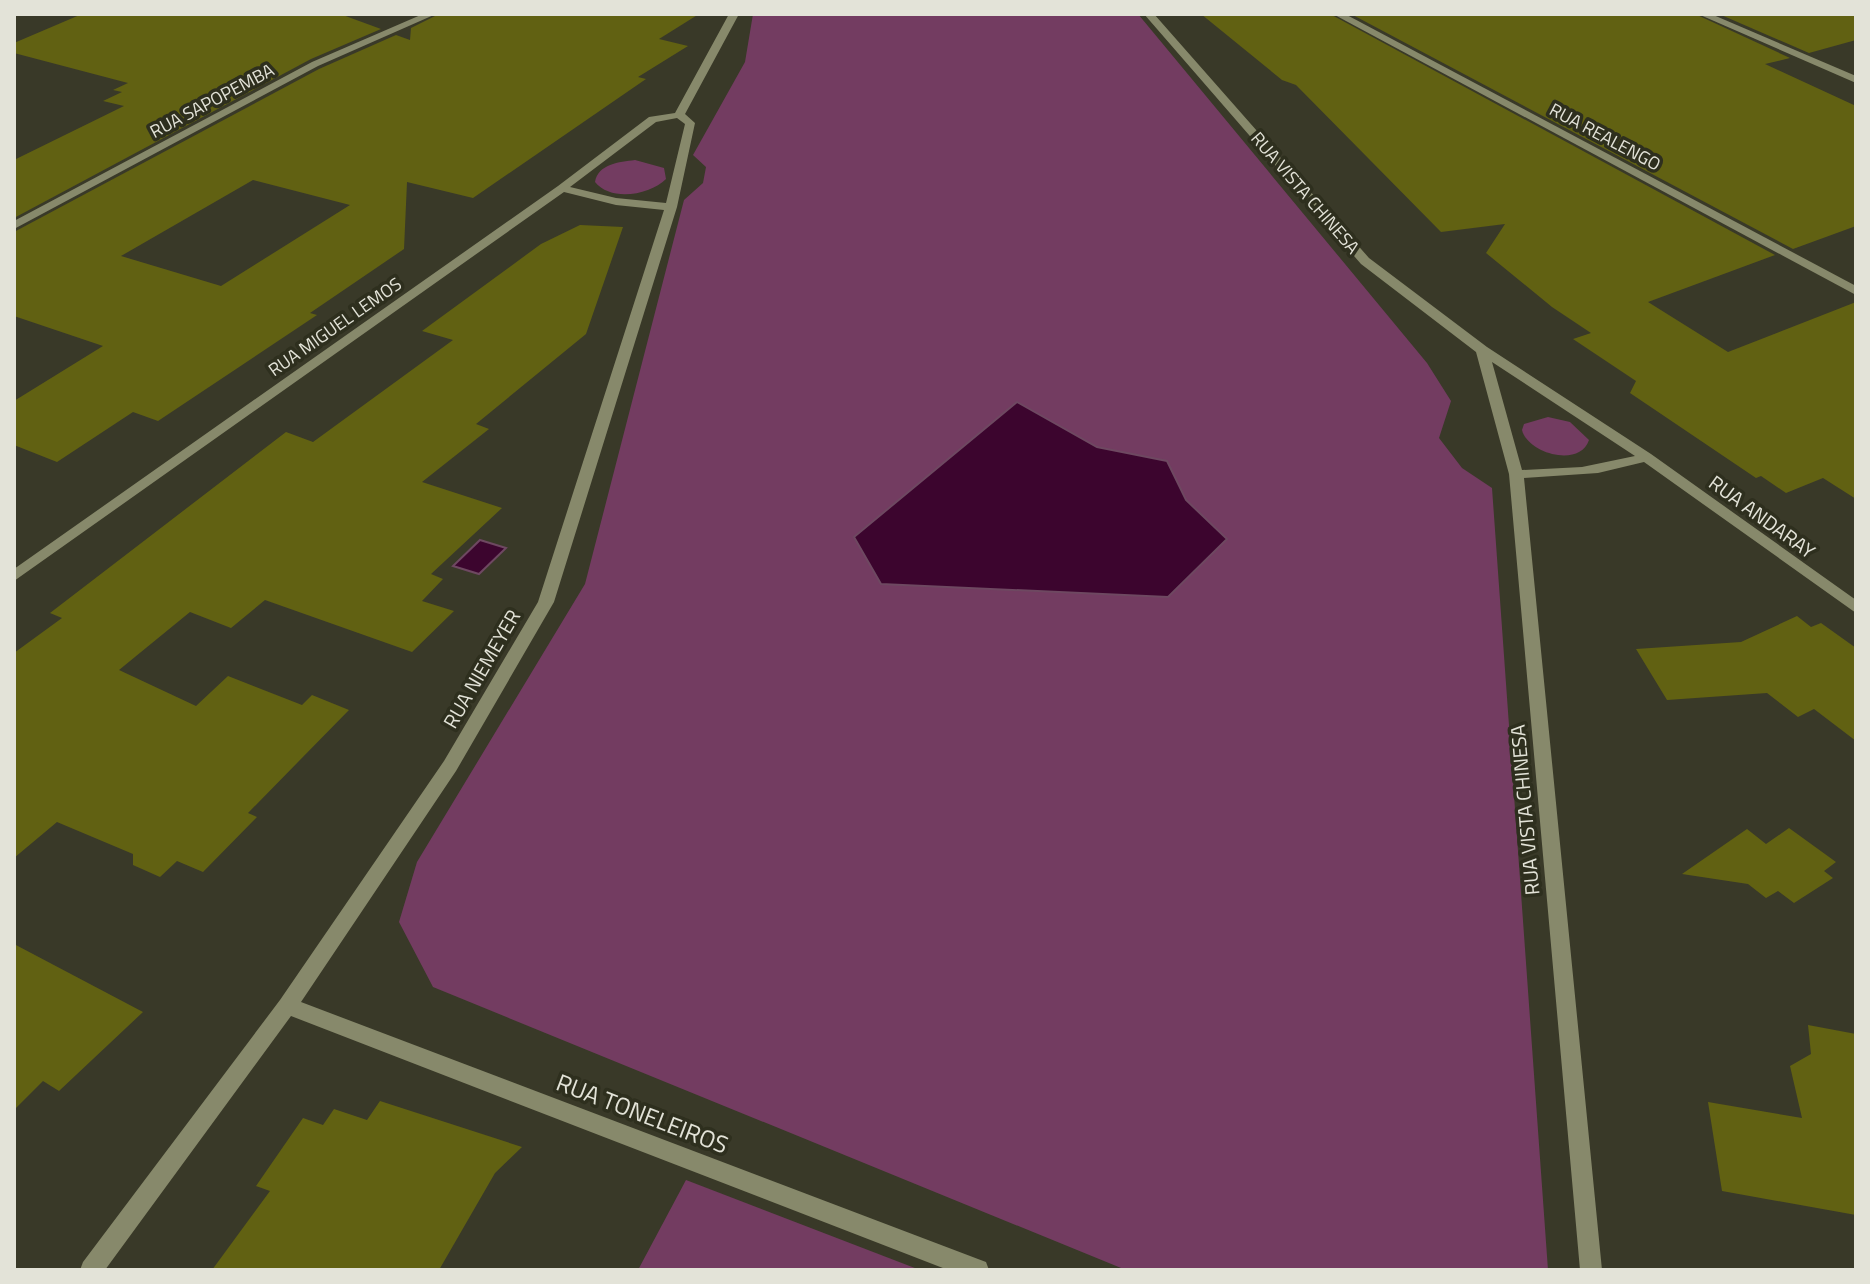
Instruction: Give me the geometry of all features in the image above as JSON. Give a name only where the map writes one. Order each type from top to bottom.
[{"type":"street","name":"RUA SAPOPEMBA","points":[[14,226],[315,64],[431,14]]},
{"type":"street","points":[[679,115],[734,14]]},
{"type":"street","name":"RUA VISTA CHINESA","points":[[1149,14],[1365,261],[1482,350],[1646,457]]},
{"type":"street","name":"RUA REALENGO","points":[[1338,14],[1856,291]]},
{"type":"street","points":[[1703,14],[1856,80]]},
{"type":"street","name":"RUA MIGUEL LEMOS","points":[[14,576],[562,188],[653,119],[679,115]]},
{"type":"street","name":"RUA NIEMEYER","points":[[91,1270],[287,1006],[450,766],[546,602],[671,207],[690,123],[679,115]]},
{"type":"street","points":[[562,188],[593,198],[671,207]]},
{"type":"street","name":"RUA VISTA CHINESA","points":[[1482,350],[1516,474],[1591,1270]]},
{"type":"street","points":[[1516,474],[1559,474],[1623,466],[1646,457]]},
{"type":"street","name":"RUA ANDARAY","points":[[1646,457],[1852,601]]},
{"type":"street","name":"RUA TONELEIROS","points":[[287,1006],[978,1270]]},
{"type":"shaded area","points":[[753,14],[1138,14],[1427,363],[1451,401],[1439,438],[1462,468],[1492,488],[1548,1270],[1126,1270],[433,987],[399,922],[417,862],[585,584],[684,200],[703,183],[706,167],[693,155],[745,62]]},
{"type":"shaded area","points":[[635,160],[664,168],[666,179],[650,189],[630,194],[611,192],[595,182],[605,168]]},
{"type":"shaded area","points":[[1017,402],[1097,447],[1167,461],[1186,500],[1227,539],[1168,597],[881,584],[854,537]]},
{"type":"shaded area","points":[[1548,417],[1570,422],[1589,440],[1584,449],[1565,455],[1534,446],[1522,430],[1524,424]]},
{"type":"shaded area","points":[[480,540],[506,548],[479,574],[453,566]]},
{"type":"shaded area","points":[[686,1180],[920,1270],[638,1270]]},
{"type":"building","points":[[82,14],[340,14],[381,29],[311,59],[14,218],[14,160],[124,106],[103,101],[122,92],[113,90],[128,83],[14,53],[14,43]]},
{"type":"building","points":[[439,14],[699,14],[659,39],[688,46],[638,77],[646,79],[473,198],[407,182],[404,249],[310,313],[317,315],[158,421],[133,412],[57,462],[14,445],[14,401],[103,346],[14,316],[14,232],[319,69],[396,35],[410,40],[411,28]],"holes":[[[253,180],[350,205],[221,286],[121,256]]]},
{"type":"building","points":[[1201,14],[1330,14],[1775,255],[1648,302],[1728,352],[1856,302],[1856,499],[1823,478],[1786,493],[1761,476],[1756,478],[1630,393],[1636,381],[1573,339],[1591,333],[1552,307],[1486,253],[1505,224],[1441,232],[1296,85],[1282,80]]},
{"type":"building","points":[[1351,14],[1695,14],[1790,58],[1765,64],[1856,106],[1856,226],[1793,249]]},
{"type":"building","points":[[1719,14],[1856,14],[1856,40],[1809,53]]},
{"type":"building","points":[[580,225],[623,227],[586,334],[476,424],[489,429],[422,482],[502,508],[431,574],[443,579],[422,601],[454,611],[412,652],[265,600],[231,628],[190,612],[119,670],[196,706],[228,676],[302,705],[312,695],[349,710],[248,813],[257,817],[203,872],[177,861],[160,877],[133,865],[133,854],[57,822],[14,858],[14,653],[62,618],[50,613],[286,432],[313,442],[453,340],[422,331],[541,244]]},
{"type":"building","points":[[1797,616],[1811,627],[1821,623],[1856,648],[1856,741],[1814,709],[1798,717],[1767,693],[1667,700],[1636,649],[1741,642]]},
{"type":"building","points":[[1789,828],[1836,862],[1824,871],[1833,878],[1794,903],[1778,891],[1766,898],[1748,884],[1682,874],[1747,829],[1766,844]]},
{"type":"building","points":[[14,944],[143,1012],[59,1091],[43,1081],[14,1110]]},
{"type":"building","points":[[1808,1025],[1856,1034],[1856,1215],[1722,1191],[1708,1102],[1802,1118],[1790,1066],[1811,1054]]},
{"type":"building","points":[[380,1101],[522,1147],[495,1173],[439,1270],[212,1270],[270,1191],[256,1186],[303,1118],[323,1125],[334,1109],[367,1120]]}]
